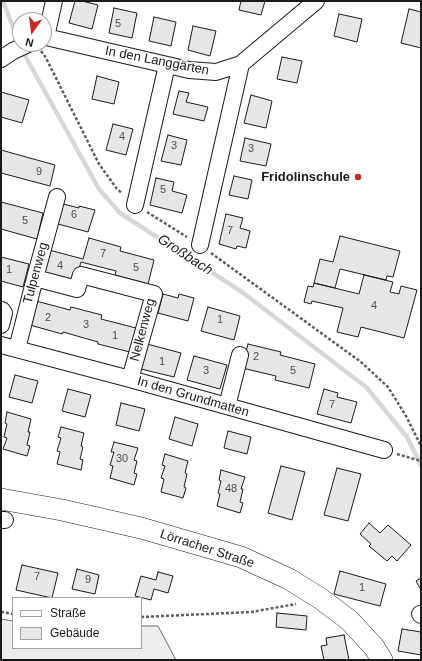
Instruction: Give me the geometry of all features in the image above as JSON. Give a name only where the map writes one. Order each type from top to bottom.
[{"type":"main road","name":"Lörracher Straße","points":[[1,499],[62,510],[141,528],[241,557],[289,579],[321,599],[349,620],[374,647],[382,660]]},
{"type":"street","points":[[50,12],[54,1]]},
{"type":"street","name":"In den Langgärten","points":[[52,44],[189,70],[216,72],[241,64],[316,1]]},
{"type":"street","points":[[200,245],[241,64]]},
{"type":"street","points":[[135,205],[167,65]]},
{"type":"street","name":"Tulpenweg","points":[[17,349],[56,197]]},
{"type":"street","name":"Nelkenweg","points":[[35,278],[77,289],[81,275],[154,294],[130,379]]},
{"type":"street","name":"In den Grundmatten","points":[[1,345],[130,379],[384,450]]},
{"type":"street","points":[[227,406],[240,355]]},
{"type":"path","points":[[43,52],[99,164],[117,189],[135,205],[200,245],[361,362],[388,387],[406,416],[421,446]]},
{"type":"path","points":[[415,459],[421,461]]},
{"type":"path","points":[[142,617],[251,612],[321,599]]},
{"type":"path","points":[[1,612],[12,614]]},
{"type":"shaded area","points":[[1,619],[12,621],[12,649],[142,649],[142,626],[158,626],[176,660],[1,660]]},
{"type":"building","points":[[75,1],[98,5],[92,29],[69,23]]},
{"type":"building","points":[[241,1],[265,1],[261,15],[239,10]]},
{"type":"building","points":[[114,8],[137,13],[132,38],[109,33]]},
{"type":"building","points":[[409,9],[421,12],[421,48],[401,43]]},
{"type":"building","points":[[339,14],[362,19],[357,42],[334,36]]},
{"type":"building","points":[[154,17],[176,22],[171,46],[149,41]]},
{"type":"building","points":[[193,26],[216,31],[210,56],[188,50]]},
{"type":"building","points":[[282,57],[302,61],[297,83],[277,79]]},
{"type":"building","points":[[97,76],[119,82],[114,104],[92,99]]},
{"type":"building","points":[[179,91],[189,93],[186,102],[208,107],[204,121],[173,114]]},
{"type":"building","points":[[1,92],[29,100],[22,123],[1,117]]},
{"type":"building","points":[[251,95],[272,101],[266,128],[244,123]]},
{"type":"building","points":[[113,124],[133,129],[126,155],[106,150]]},
{"type":"building","points":[[168,135],[187,140],[181,165],[161,161]]},
{"type":"building","points":[[245,138],[271,144],[266,166],[240,161]]},
{"type":"building","points":[[1,150],[55,165],[50,186],[1,173]]},
{"type":"building","points":[[234,176],[252,180],[248,199],[229,195]]},
{"type":"building","points":[[156,178],[174,182],[172,191],[187,195],[182,213],[150,205]]},
{"type":"building","points":[[1,202],[43,213],[37,239],[1,229]]},
{"type":"building","points":[[63,204],[95,210],[88,232],[58,224]]},
{"type":"building","points":[[226,214],[243,218],[240,228],[250,231],[246,248],[237,246],[236,249],[219,244]]},
{"type":"building","points":[[340,236],[400,251],[393,277],[387,276],[386,280],[340,269],[335,288],[314,283],[320,259],[333,262]]},
{"type":"building","points":[[89,238],[121,247],[120,251],[154,260],[148,284],[115,275],[116,271],[81,262],[75,283],[42,275],[49,250],[83,259]]},
{"type":"building","points":[[1,257],[29,264],[23,287],[1,281]]},
{"type":"building","points":[[364,275],[393,282],[390,292],[399,294],[401,286],[417,290],[404,338],[361,327],[358,337],[337,332],[343,308],[312,301],[311,304],[304,302],[308,286],[313,287],[314,283],[359,294]]},
{"type":"building","points":[[163,294],[178,298],[179,294],[194,298],[188,321],[158,313]]},
{"type":"building","points":[[36,301],[70,310],[71,307],[102,315],[101,319],[136,328],[130,352],[98,344],[98,342],[63,332],[62,334],[30,325]]},
{"type":"building","points":[[208,307],[240,316],[234,340],[201,331]]},
{"type":"building","points":[[147,344],[181,353],[174,377],[141,369]]},
{"type":"building","points":[[248,344],[281,352],[280,355],[315,364],[309,388],[275,380],[276,376],[242,368]]},
{"type":"building","points":[[194,356],[227,365],[220,389],[187,380]]},
{"type":"building","points":[[15,375],[38,381],[32,403],[9,397]]},
{"type":"building","points":[[68,389],[91,395],[85,417],[62,411]]},
{"type":"building","points":[[324,389],[338,393],[337,397],[357,402],[351,423],[317,414]]},
{"type":"building","points":[[121,403],[145,409],[139,431],[116,425]]},
{"type":"building","points":[[7,412],[31,419],[27,445],[30,446],[27,456],[3,449],[7,438],[4,437],[7,424],[5,423]]},
{"type":"building","points":[[175,417],[198,424],[192,446],[169,439]]},
{"type":"building","points":[[61,427],[84,433],[81,446],[83,447],[80,459],[83,460],[81,470],[57,464],[60,452],[57,451],[61,438],[58,437]]},
{"type":"building","points":[[228,431],[251,437],[247,454],[224,448]]},
{"type":"building","points":[[114,442],[138,448],[134,460],[137,461],[134,473],[137,474],[134,485],[110,478],[113,466],[110,465],[114,452],[111,452]]},
{"type":"building","points":[[165,454],[188,461],[185,473],[187,474],[184,487],[186,488],[183,498],[161,492],[164,479],[161,478],[165,466],[162,465]]},
{"type":"building","points":[[281,466],[305,472],[292,520],[268,513]]},
{"type":"building","points":[[337,468],[361,474],[348,521],[324,515]]},
{"type":"building","points":[[221,470],[245,477],[241,489],[243,489],[240,502],[243,503],[240,513],[217,506],[220,494],[218,493],[221,481],[219,480]]},
{"type":"building","points":[[369,523],[380,533],[388,525],[411,545],[397,561],[392,556],[387,561],[369,546],[371,544],[360,534]]},
{"type":"building","points":[[22,565],[58,573],[52,597],[16,590]]},
{"type":"building","points":[[77,569],[99,575],[95,594],[72,589]]},
{"type":"building","points":[[340,571],[386,584],[380,606],[334,594]]},
{"type":"building","points":[[158,572],[173,576],[168,593],[154,589],[151,600],[135,596],[141,576],[156,580]]},
{"type":"building","points":[[421,578],[421,590],[416,581]]},
{"type":"building","points":[[277,613],[307,616],[306,630],[276,627]]},
{"type":"building","points":[[402,629],[421,632],[421,655],[398,651]]},
{"type":"building","points":[[344,635],[349,660],[324,660],[321,646],[327,645],[326,638]]},
{"type":"waterway","name":"Großbach","points":[[3,1],[21,48],[28,61],[99,189],[120,213],[242,292],[366,387],[407,437],[421,465]]},
{"type":"place","name":"Fridolinschule","points":[[358,177]]}]
